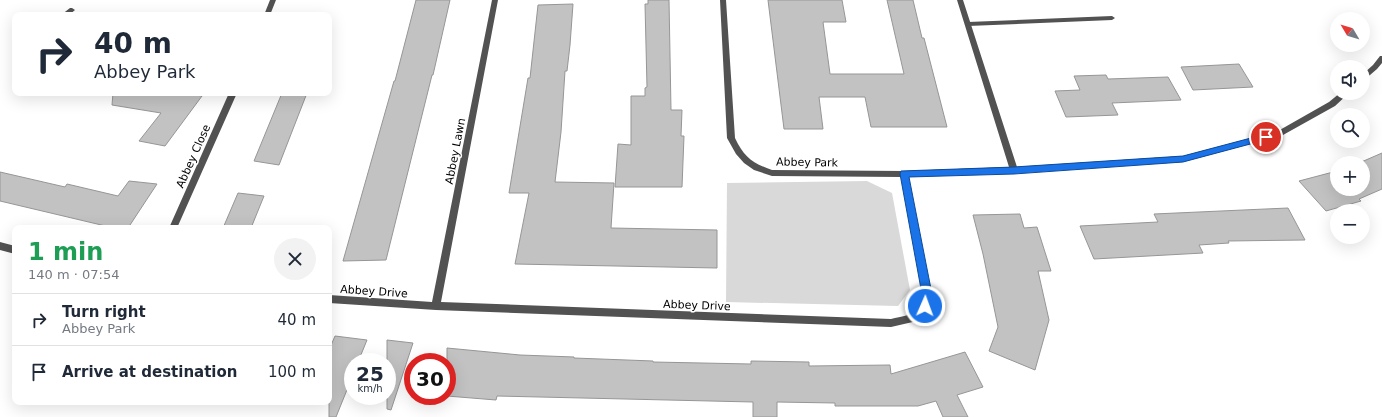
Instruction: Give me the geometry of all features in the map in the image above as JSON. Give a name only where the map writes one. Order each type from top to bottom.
[{"type":"street","points":[[268,12],[273,0]]},
{"type":"street","name":"Abbey Lawn","points":[[436,306],[495,0]]},
{"type":"street","name":"Abbey Park","points":[[723,0],[730,138],[739,155],[754,167],[772,173],[904,174],[1014,170],[1183,159],[1280,133],[1337,100]]},
{"type":"street","points":[[960,0],[1014,170]]},
{"type":"street","points":[[968,24],[1112,18]]},
{"type":"street","points":[[1370,72],[1382,58]]},
{"type":"street","name":"Abbey Close","points":[[174,225],[232,96]]},
{"type":"street","name":"Abbey Drive","points":[[332,299],[436,306],[891,323],[914,318],[925,306],[926,289],[904,174]]},
{"type":"street","points":[[0,246],[12,249]]},
{"type":"shaded area","points":[[867,181],[892,193],[910,290],[898,306],[726,302],[727,183]]},
{"type":"building","points":[[416,0],[450,0],[433,75],[386,260],[343,261],[395,81]]},
{"type":"building","points":[[648,0],[669,0],[671,110],[682,110],[681,136],[684,136],[682,187],[615,187],[618,144],[631,145],[631,96],[645,96],[645,88],[647,87],[645,4],[648,4]]},
{"type":"building","points":[[768,0],[842,0],[846,22],[823,22],[830,74],[904,74],[887,0],[913,0],[947,127],[871,127],[865,97],[819,97],[823,129],[784,129]]},
{"type":"building","points":[[573,4],[567,71],[565,71],[561,132],[555,182],[614,183],[611,228],[717,230],[717,268],[515,264],[529,193],[509,193],[528,78],[530,78],[538,5]]},
{"type":"building","points":[[1239,64],[1253,87],[1193,90],[1181,67]]},
{"type":"building","points":[[1106,75],[1108,79],[1168,77],[1181,100],[1112,103],[1118,115],[1066,117],[1055,91],[1080,90],[1074,76]]},
{"type":"building","points":[[113,96],[202,96],[165,146],[139,141],[161,113],[112,105]]},
{"type":"building","points":[[281,96],[306,96],[279,165],[254,161]]},
{"type":"building","points":[[1382,153],[1382,189],[1370,194],[1370,158]]},
{"type":"building","points":[[0,172],[65,187],[67,184],[118,196],[129,181],[157,184],[130,225],[101,225],[0,201]]},
{"type":"building","points":[[1330,173],[1330,196],[1366,196],[1359,199],[1361,201],[1350,204],[1330,204],[1330,210],[1326,211],[1299,181]]},
{"type":"building","points":[[238,193],[264,196],[252,225],[224,225]]},
{"type":"building","points":[[1288,208],[1305,240],[1228,241],[1229,243],[1199,245],[1203,253],[1094,259],[1080,226],[1158,222],[1154,214]]},
{"type":"building","points":[[1020,214],[1024,228],[1037,227],[1051,271],[1038,271],[1049,320],[1035,370],[989,351],[998,327],[983,254],[973,215]]},
{"type":"building","points":[[335,336],[367,340],[362,353],[344,353],[344,397],[336,417],[329,417],[329,405],[332,405],[332,343]]},
{"type":"building","points":[[387,340],[413,343],[410,353],[404,353],[404,370],[396,395],[396,353],[387,353]]},
{"type":"building","points":[[447,348],[520,355],[653,362],[751,364],[751,361],[809,362],[809,366],[890,365],[891,374],[965,352],[983,387],[957,395],[968,417],[943,417],[936,401],[918,406],[835,406],[835,403],[777,402],[777,417],[753,417],[753,402],[497,396],[496,400],[456,397],[456,353],[447,353]]},
{"type":"building","points":[[387,405],[393,405],[391,410],[387,409]]},
{"type":"route","points":[[925,306],[926,289],[904,174],[1014,170],[1183,159],[1266,137]]}]
